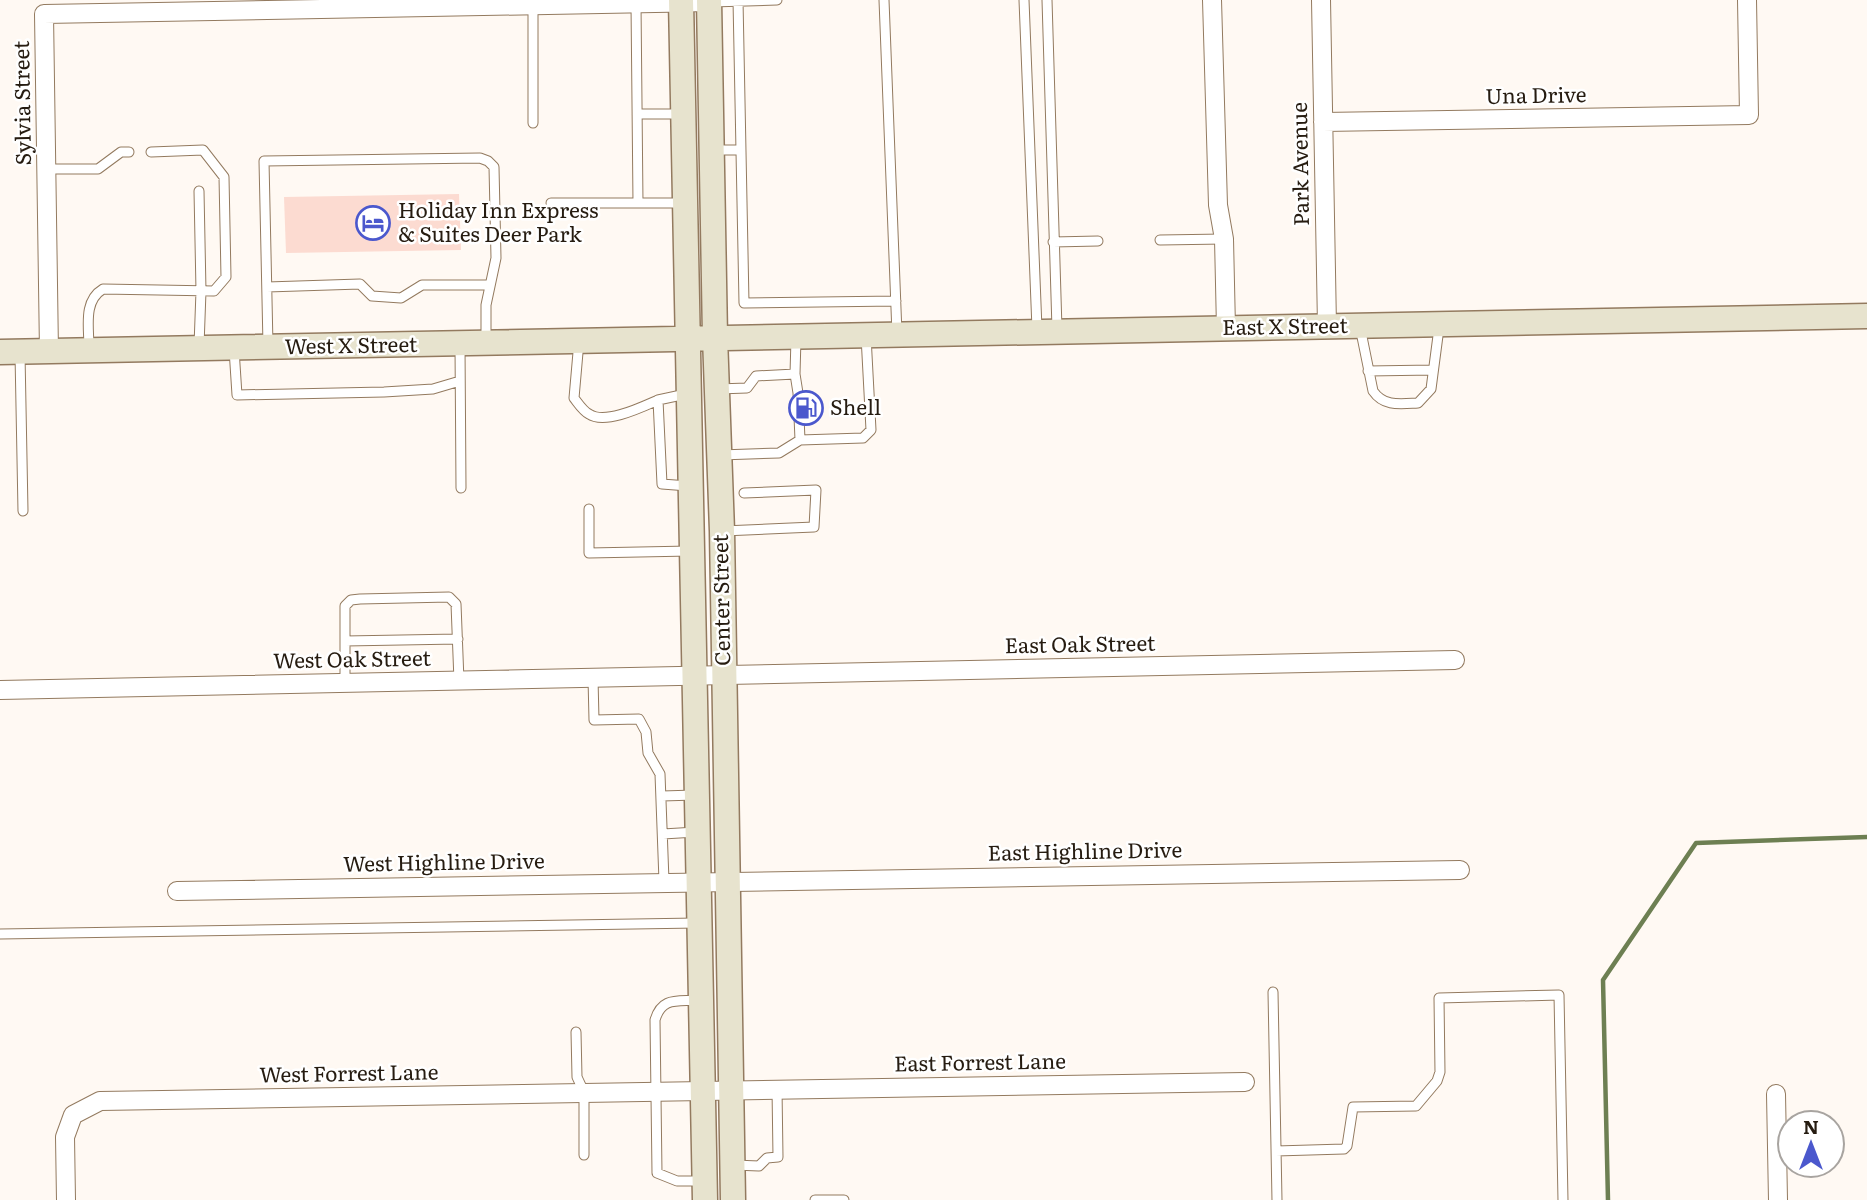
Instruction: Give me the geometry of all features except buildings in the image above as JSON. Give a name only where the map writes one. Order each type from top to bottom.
[{"type":"main road","name":"Center Street","points":[[681,1],[685,203],[701,337],[717,389],[722,531],[696,795],[697,832],[712,881],[699,923],[700,1000],[732,1165],[733,1200]]},
{"type":"main road","name":"Center Street","points":[[705,1190],[716,1090],[708,676],[691,551],[688,393],[701,337],[712,150],[709,1]]},
{"type":"main road","name":"East X Street","points":[[701,337],[1867,316]]},
{"type":"main road","name":"West X Street","points":[[10,352],[701,337]]},
{"type":"street","points":[[1212,0],[1226,328]]},
{"type":"street","name":"Park Avenue","points":[[1321,0],[1327,326]]},
{"type":"street","name":"Una Drive","points":[[1323,122],[1749,116],[1746,0]]},
{"type":"street","name":"Sylvia Street","points":[[48,352],[44,14],[709,1]]},
{"type":"street","name":"East Oak Street","points":[[708,676],[1455,660]]},
{"type":"street","name":"West Oak Street","points":[[0,690],[708,676]]},
{"type":"street","name":"East Highline Drive","points":[[712,881],[1460,870]]},
{"type":"street","name":"West Highline Drive","points":[[177,891],[712,881]]},
{"type":"street","name":"East Forrest Lane","points":[[716,1090],[1245,1082]]},
{"type":"street","name":"West Forrest Lane","points":[[66,1200],[65,1137],[73,1115],[100,1101],[716,1090]]},
{"type":"street","points":[[1776,1094],[1778,1200]]},
{"type":"lane","points":[[709,1],[777,0]]},
{"type":"lane","points":[[884,0],[897,334]]},
{"type":"lane","points":[[1024,0],[1047,331]]},
{"type":"lane","points":[[1047,0],[1053,242],[1047,331]]},
{"type":"lane","points":[[738,1],[744,303],[896,302]]},
{"type":"lane","points":[[636,4],[638,203]]},
{"type":"lane","points":[[533,5],[533,123]]},
{"type":"lane","points":[[637,114],[684,113]]},
{"type":"lane","points":[[89,351],[89,303],[95,294],[103,289],[214,291],[226,277],[224,177],[204,150],[151,152]]},
{"type":"lane","points":[[712,150],[741,150]]},
{"type":"lane","points":[[46,169],[98,169],[121,152],[129,152]]},
{"type":"lane","points":[[268,347],[264,161],[470,158],[488,161],[494,167],[496,258],[486,305],[486,343]]},
{"type":"lane","points":[[199,191],[199,348]]},
{"type":"lane","points":[[551,203],[685,203]]},
{"type":"lane","points":[[1160,240],[1224,239]]},
{"type":"lane","points":[[1053,242],[1098,242]]},
{"type":"lane","points":[[267,287],[360,284],[372,296],[401,298],[422,285],[490,285]]},
{"type":"lane","points":[[1360,326],[1373,391],[1378,399],[1394,405],[1418,403],[1431,389],[1439,324]]},
{"type":"lane","points":[[719,455],[779,453],[800,440],[863,438],[871,430],[866,334]]},
{"type":"lane","points":[[796,335],[795,374],[800,440]]},
{"type":"lane","points":[[579,340],[574,398],[589,415],[601,418],[631,412],[658,400],[688,393]]},
{"type":"lane","points":[[460,344],[461,488]]},
{"type":"lane","points":[[234,347],[237,395],[433,389],[460,381]]},
{"type":"lane","points":[[10,352],[23,511]]},
{"type":"lane","points":[[1368,371],[1433,370]]},
{"type":"lane","points":[[717,389],[747,388],[756,376],[795,374]]},
{"type":"lane","points":[[658,400],[662,485],[690,486]]},
{"type":"lane","points":[[722,531],[814,527],[816,490],[744,493]]},
{"type":"lane","points":[[589,509],[589,553],[691,551]]},
{"type":"lane","points":[[345,683],[345,606],[351,600],[449,597],[456,604],[459,681]]},
{"type":"lane","points":[[345,641],[457,639]]},
{"type":"lane","points":[[593,678],[594,720],[639,719],[646,732],[648,753],[660,774],[664,881]]},
{"type":"lane","points":[[662,796],[696,795]]},
{"type":"lane","points":[[663,834],[697,832]]},
{"type":"lane","points":[[0,934],[699,923]]},
{"type":"lane","points":[[1273,992],[1277,1200]]},
{"type":"lane","points":[[1276,1151],[1344,1149],[1347,1146],[1353,1107],[1416,1106],[1437,1081],[1440,1072],[1439,998],[1559,995],[1563,1200]]},
{"type":"lane","points":[[700,1000],[666,1002],[660,1006],[655,1020],[657,1173],[705,1190]]},
{"type":"lane","points":[[576,1032],[577,1077],[584,1092],[584,1155]]},
{"type":"lane","points":[[732,1165],[759,1166],[767,1158],[778,1157],[777,1089]]},
{"type":"lane","points":[[815,1200],[844,1200]]},
{"type":"waterway","points":[[1608,1200],[1603,980],[1696,843],[1867,837]]},
{"type":"place","name":"Holiday Inn Express & Suites Deer Park","points":[[373,223]]},
{"type":"place","name":"Shell","points":[[806,408]]}]
